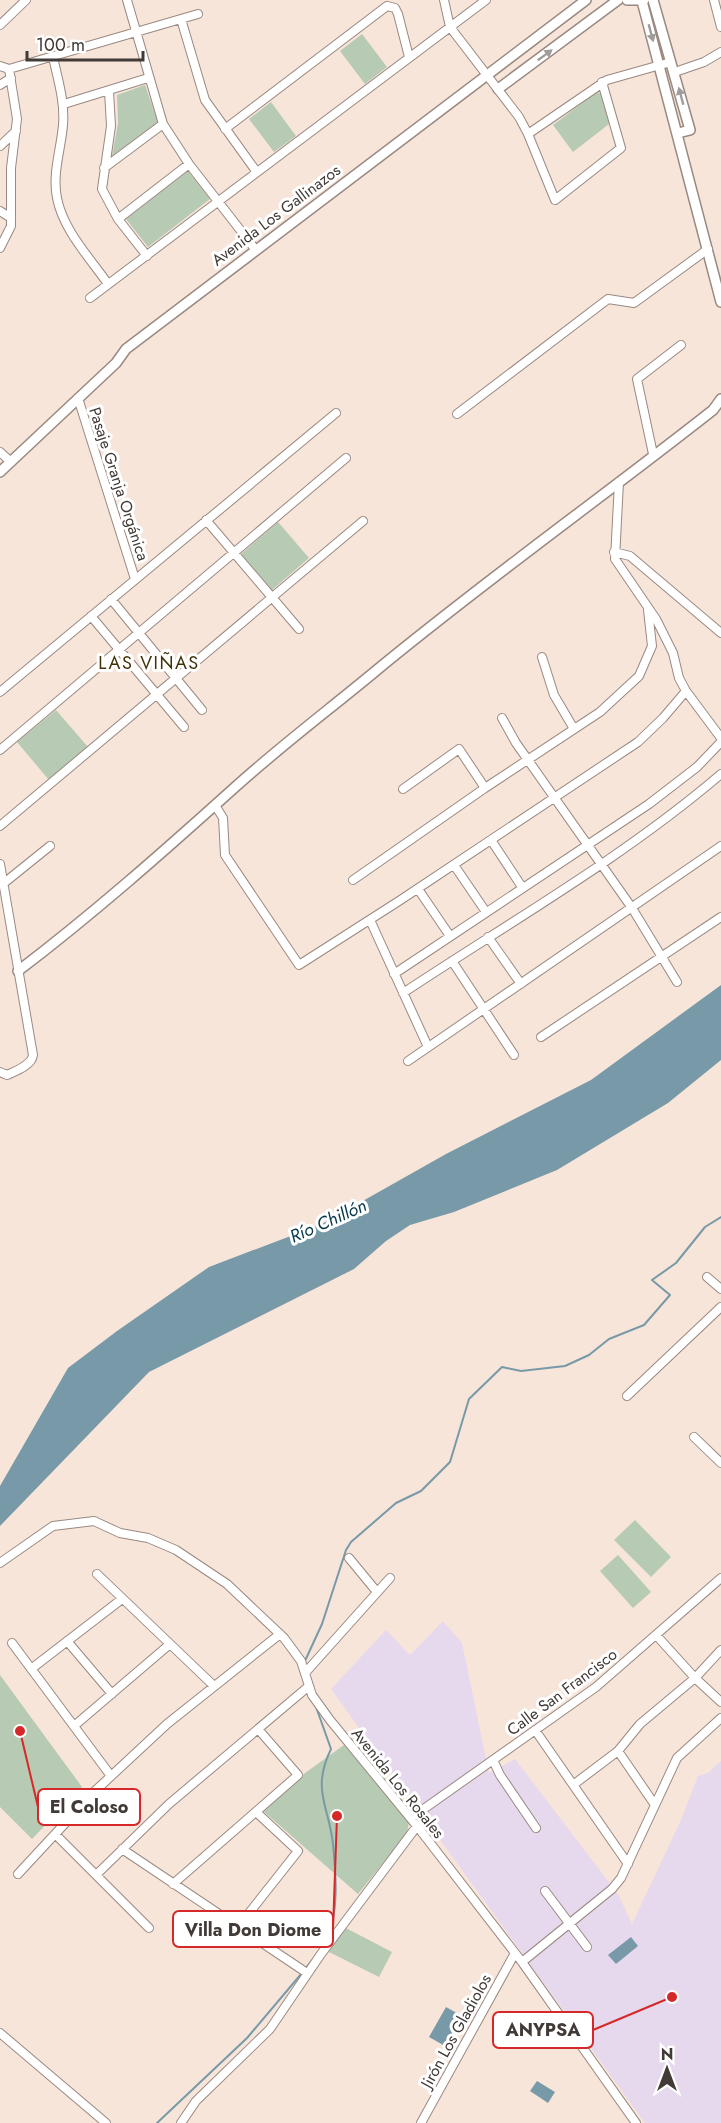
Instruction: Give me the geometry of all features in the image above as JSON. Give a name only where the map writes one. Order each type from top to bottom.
[{"type":"street","points":[[0,25],[26,0]]},
{"type":"street","points":[[127,0],[148,78],[164,124],[189,164],[255,249]]},
{"type":"street","points":[[444,0],[450,27],[498,89],[528,134],[555,200],[621,148],[602,82]]},
{"type":"street","points":[[90,298],[486,0]]},
{"type":"street","name":"Avenida Los Gallinazos","points":[[0,472],[116,363],[126,349],[586,0]]},
{"type":"street","points":[[498,89],[618,0]]},
{"type":"street","points":[[627,0],[643,0],[721,302]]},
{"type":"street","points":[[653,0],[690,130],[678,133]]},
{"type":"street","points":[[714,0],[721,27]]},
{"type":"street","points":[[225,129],[387,6],[395,8],[398,14],[409,57]]},
{"type":"street","points":[[0,66],[9,69],[198,14]]},
{"type":"street","points":[[180,19],[205,100],[256,171]]},
{"type":"street","points":[[675,72],[704,62],[721,52]]},
{"type":"street","points":[[53,57],[64,104],[61,148],[55,176],[57,199],[66,224],[108,284]]},
{"type":"street","points":[[528,134],[602,82],[671,62]]},
{"type":"street","points":[[0,248],[11,226],[11,168],[18,119],[9,69]]},
{"type":"street","points":[[0,85],[11,78]]},
{"type":"street","points":[[64,104],[148,78]]},
{"type":"street","points":[[109,91],[111,126],[102,189],[118,219],[147,256]]},
{"type":"street","points":[[104,168],[164,124]]},
{"type":"street","points":[[0,146],[16,131]]},
{"type":"street","points":[[118,219],[189,164]]},
{"type":"street","points":[[0,211],[11,218]]},
{"type":"street","points":[[457,414],[608,299],[634,303],[708,249]]},
{"type":"street","points":[[653,454],[637,379],[681,345]]},
{"type":"street","name":"Pasaje Granja Orgánica","points":[[78,398],[135,579]]},
{"type":"street","points":[[18,971],[89,915],[215,805],[508,564],[713,410],[721,399]]},
{"type":"street","points":[[0,692],[336,413]]},
{"type":"street","points":[[0,452],[11,462]]},
{"type":"street","points":[[0,750],[346,458]]},
{"type":"street","points":[[394,974],[649,804],[697,767],[721,740],[686,691],[679,678],[673,653],[648,608],[616,561],[614,552],[619,482]]},
{"type":"street","points":[[206,520],[299,629]]},
{"type":"street","points":[[0,826],[363,521]]},
{"type":"street","points":[[614,552],[630,556],[721,633]]},
{"type":"street","points":[[111,599],[202,710]]},
{"type":"street","points":[[353,880],[527,759],[600,712],[639,676],[652,646],[648,608]]},
{"type":"street","points":[[91,616],[184,727]]},
{"type":"street","points":[[542,657],[554,695],[574,729]]},
{"type":"street","points":[[215,805],[223,819],[225,855],[299,964],[418,889],[638,742],[686,691]]},
{"type":"street","points":[[502,718],[527,759],[632,908],[677,982]]},
{"type":"street","points":[[403,789],[459,749],[485,788]]},
{"type":"street","points":[[404,993],[600,863],[689,801],[721,774]]},
{"type":"street","points":[[490,840],[522,887]]},
{"type":"street","points":[[4,883],[50,846]]},
{"type":"street","points":[[408,1061],[721,846]]},
{"type":"street","points":[[0,864],[33,1059],[7,1075],[0,1072]]},
{"type":"street","points":[[454,865],[486,912]]},
{"type":"street","points":[[418,889],[450,936]]},
{"type":"street","points":[[541,1037],[721,917]]},
{"type":"street","points":[[370,920],[428,1047]]},
{"type":"street","points":[[488,937],[521,984]]},
{"type":"street","points":[[452,961],[514,1055]]},
{"type":"street","points":[[707,1277],[721,1289]]},
{"type":"street","points":[[627,1396],[721,1307]]},
{"type":"street","points":[[694,1437],[721,1463]]},
{"type":"street","name":"Avenida Los Rosales","points":[[0,1563],[52,1526],[94,1521],[120,1533],[148,1538],[176,1550],[227,1584],[280,1634],[301,1662],[312,1695],[330,1720],[411,1818],[522,1962],[636,2123]]},
{"type":"street","points":[[349,1558],[377,1592]]},
{"type":"street","points":[[97,1574],[214,1686]]},
{"type":"street","points":[[305,1673],[390,1578]]},
{"type":"street","name":"Calle San Francisco","points":[[411,1818],[596,1687],[721,1578]]},
{"type":"street","points":[[31,1669],[122,1599]]},
{"type":"street","points":[[18,1874],[111,1776],[167,1724],[280,1634]]},
{"type":"street","points":[[656,1635],[695,1678],[721,1702]]},
{"type":"street","points":[[68,1641],[112,1694]]},
{"type":"street","points":[[12,1643],[111,1776]]},
{"type":"street","points":[[74,1726],[170,1644]]},
{"type":"street","points":[[573,1785],[618,1751],[640,1724],[695,1678],[721,1650]]},
{"type":"street","points":[[96,1875],[169,1804],[309,1686]]},
{"type":"street","points":[[522,1962],[612,1889],[621,1878],[677,1758],[721,1718]]},
{"type":"street","points":[[173,1884],[298,1775],[258,1729]]},
{"type":"street","points":[[535,1730],[628,1864]]},
{"type":"street","points":[[618,1751],[656,1805]]},
{"type":"street","points":[[493,1760],[500,1775],[536,1828]]},
{"type":"street","points":[[238,1927],[298,1851],[256,1812]]},
{"type":"street","points":[[181,2123],[196,2101],[270,2029],[307,1973],[417,1826]]},
{"type":"street","points":[[55,1834],[149,1928]]},
{"type":"street","points":[[122,1850],[307,1973]]},
{"type":"street","points":[[545,1891],[587,1947]]},
{"type":"street","name":"Jirón Los Gladiolos","points":[[421,2123],[515,1953]]},
{"type":"street","points":[[0,2033],[105,2123]]},
{"type":"shaded area","points":[[443,1621],[462,1643],[489,1773],[515,1759],[618,1894],[632,1924],[681,1820],[698,1776],[708,1773],[721,1761],[721,2123],[645,2123],[331,1689],[386,1630],[410,1655]]},
{"type":"green space","points":[[362,34],[387,67],[365,84],[340,51]]},
{"type":"green space","points":[[145,85],[158,123],[112,156],[118,123],[117,95]]},
{"type":"green space","points":[[597,92],[601,94],[609,124],[573,152],[553,125]]},
{"type":"green space","points":[[271,102],[296,136],[274,152],[249,119]]},
{"type":"green space","points":[[188,171],[210,199],[148,247],[126,219]]},
{"type":"green space","points":[[278,522],[309,558],[272,590],[241,554]]},
{"type":"green space","points":[[56,710],[88,747],[49,780],[17,742]]},
{"type":"green space","points":[[635,1520],[671,1557],[651,1577],[614,1540]]},
{"type":"green space","points":[[618,1555],[651,1592],[633,1608],[600,1571]]},
{"type":"green space","points":[[0,1675],[82,1787],[32,1839],[0,1807]]},
{"type":"green space","points":[[344,1745],[409,1822],[407,1833],[358,1894],[263,1811],[305,1773]]},
{"type":"green space","points":[[342,1926],[392,1952],[379,1977],[329,1952]]},
{"type":"water","name":"Río Chillón","points":[[721,985],[721,1060],[668,1103],[557,1170],[454,1212],[410,1225],[386,1241],[354,1269],[149,1372],[0,1526],[0,1486],[68,1368],[117,1331],[209,1267],[322,1224],[446,1154],[591,1080]]},
{"type":"water","points":[[631,1937],[638,1946],[616,1964],[608,1955]]},
{"type":"water","points":[[446,2007],[462,2016],[445,2046],[429,2037]]},
{"type":"water","points":[[537,2081],[555,2092],[548,2103],[530,2091]]},
{"type":"waterway","points":[[304,1663],[322,1624],[346,1550],[351,1542],[396,1503],[421,1491],[450,1462],[469,1399],[502,1367],[521,1371],[565,1366],[589,1355],[609,1339],[644,1325],[670,1295],[652,1280],[676,1263],[705,1227],[721,1217]]},
{"type":"waterway","points":[[315,1704],[331,1749],[322,1776],[323,1798],[331,1831],[336,1880],[335,1905],[327,1940]]},
{"type":"waterway","points":[[305,1969],[313,1959]]},
{"type":"waterway","points":[[157,2123],[247,2038],[302,1973]]},
{"type":"place","name":"El Coloso","points":[[20,1731]]},
{"type":"place","name":"Villa Don Diome","points":[[337,1816]]},
{"type":"place","name":"ANYPSA","points":[[672,1997]]},
{"type":"district","name":"LAS VIÑAS","points":[[149,663]]}]
